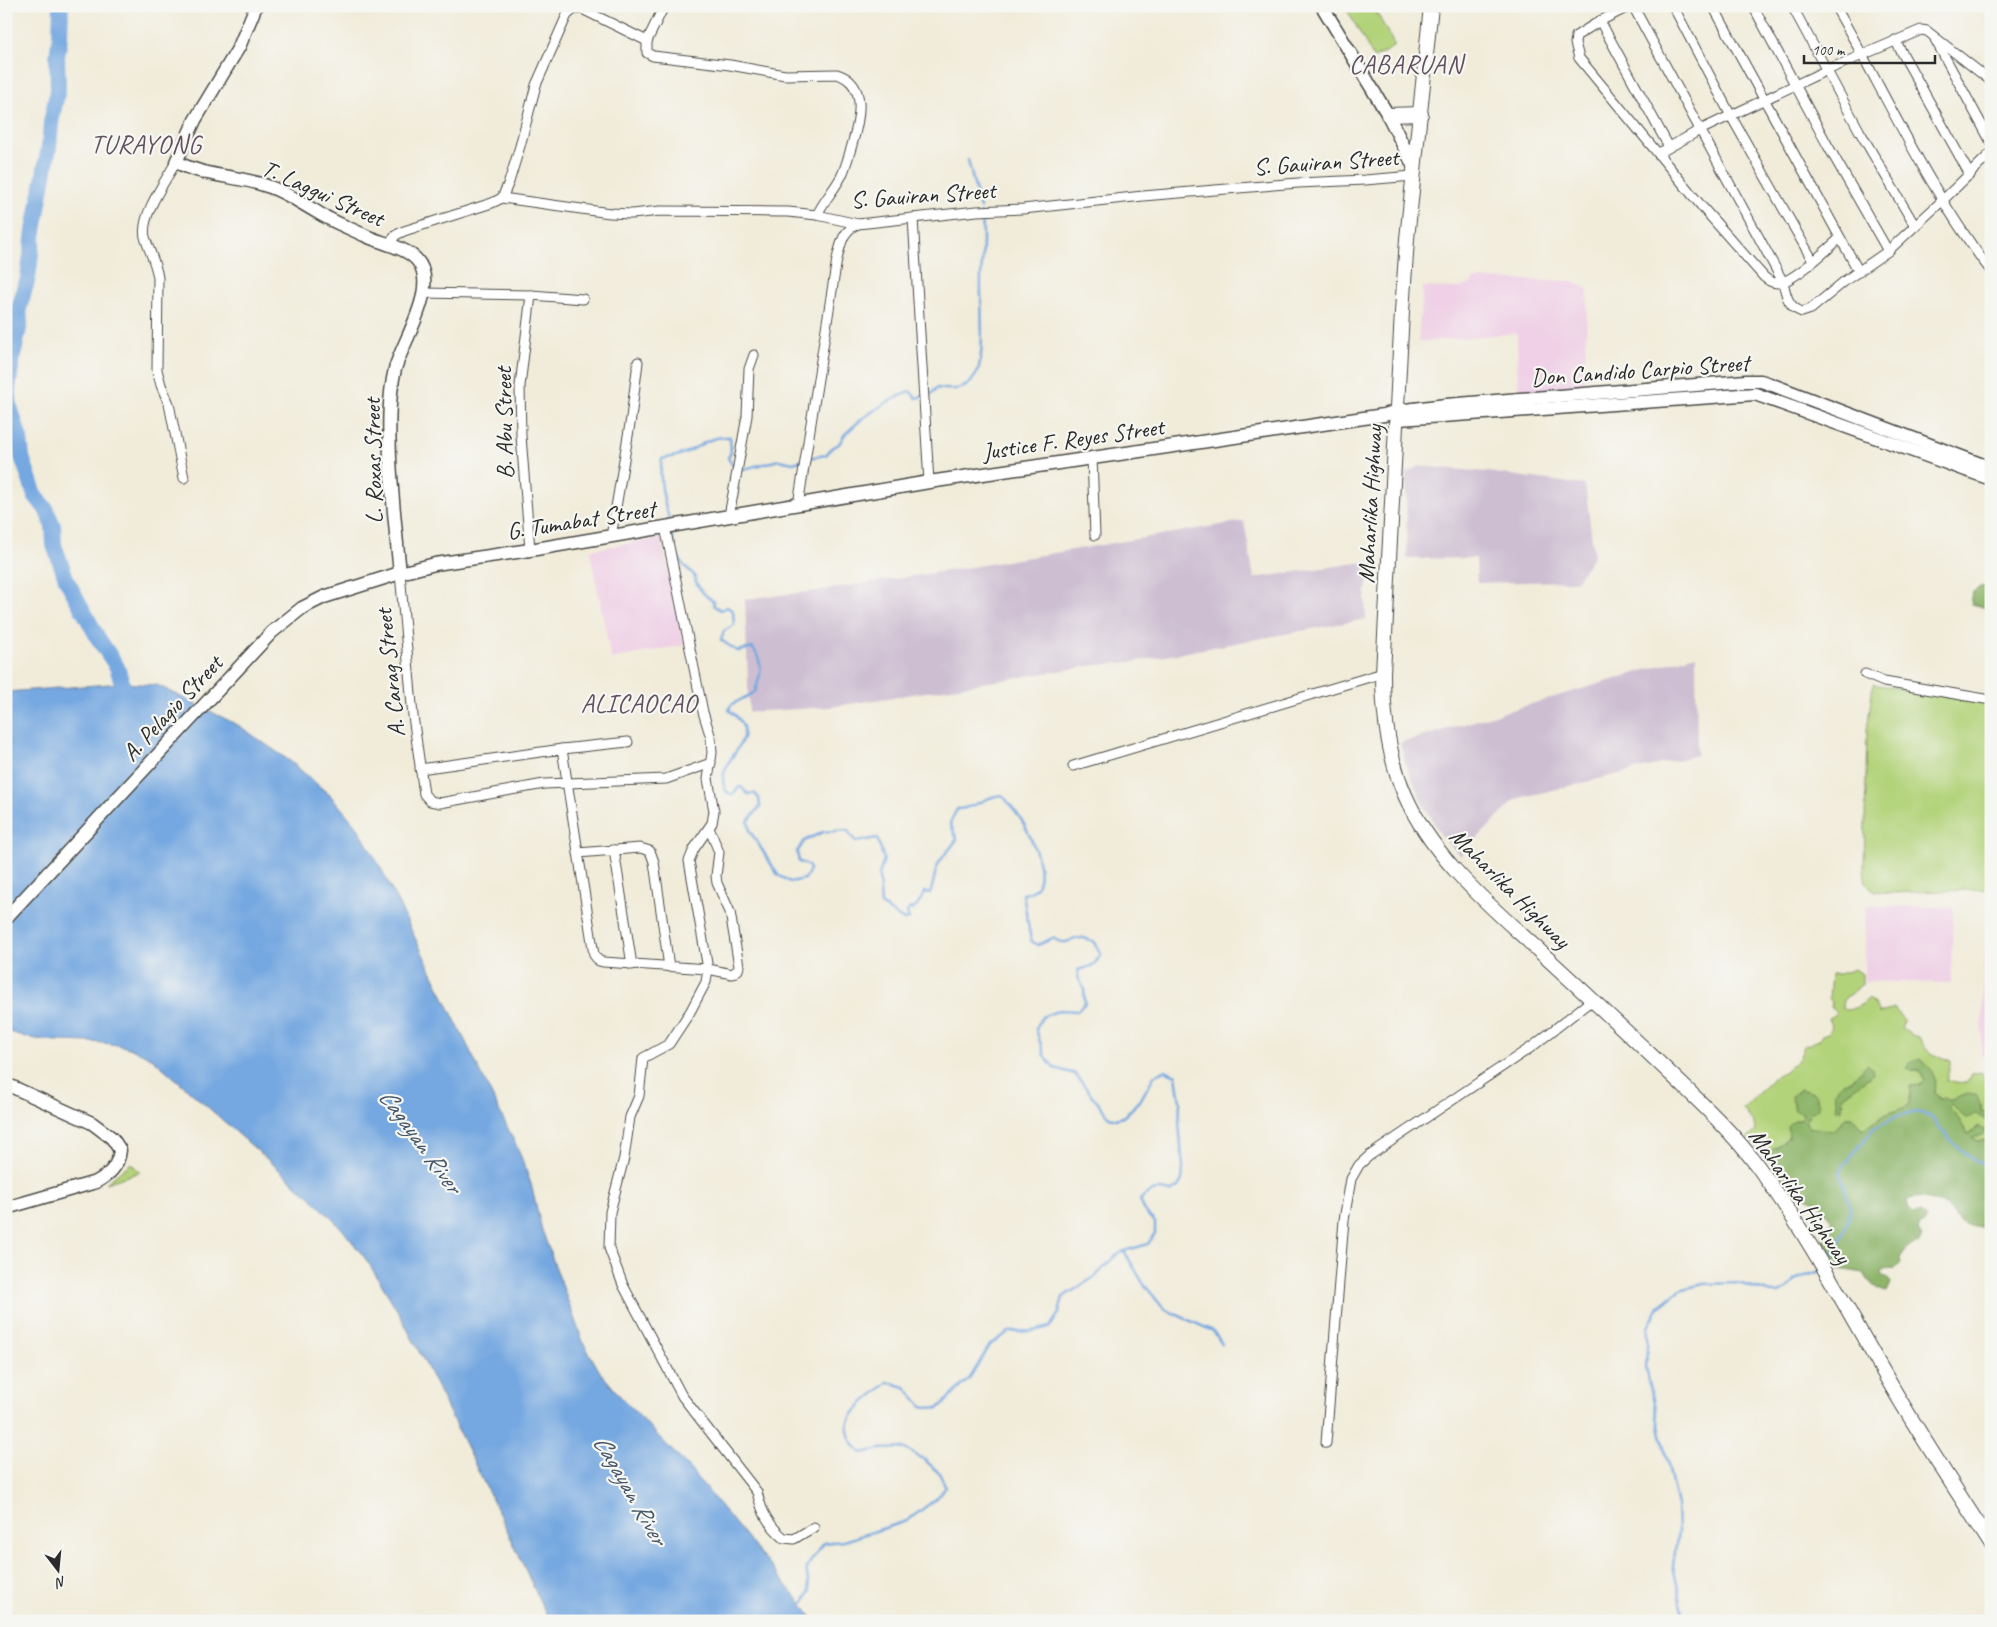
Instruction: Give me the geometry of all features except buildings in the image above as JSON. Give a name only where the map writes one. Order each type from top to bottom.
[{"type":"main road","points":[[176,162],[195,120],[239,47],[256,6]]},
{"type":"main road","points":[[1322,6],[1388,115],[1414,172]]},
{"type":"main road","name":"Maharlika Highway","points":[[1432,7],[1414,172],[1392,415],[1383,673],[1385,718],[1390,751],[1405,795],[1423,828],[1457,872],[1497,912],[1644,1047],[1754,1162],[1807,1239],[1916,1426],[1991,1544]]},
{"type":"main road","points":[[1388,115],[1421,114]]},
{"type":"main road","name":"T. Laggui Street","points":[[176,162],[204,173],[232,177],[271,187],[298,199],[318,213],[405,252],[420,264],[424,272],[423,293]]},
{"type":"main road","name":"L. Roxas Street","points":[[400,573],[393,507],[389,427],[390,407],[395,369],[414,323],[423,293]]},
{"type":"main road","name":"Don Candido Carpio Street","points":[[1392,415],[1446,405],[1761,381],[1991,468]]},
{"type":"main road","name":"Don Candido Carpio Street","points":[[1392,415],[1755,394],[1991,479]]},
{"type":"main road","name":"Justice F. Reyes Street","points":[[770,509],[929,482],[1392,415]]},
{"type":"main road","name":"G. Tumabat Street","points":[[400,573],[435,564],[530,550],[770,509]]},
{"type":"main road","name":"A. Pelagio Street","points":[[6,918],[272,632],[302,608],[324,597],[400,573]]},
{"type":"main road","points":[[6,1084],[92,1123],[112,1138],[120,1150],[119,1157],[112,1170],[101,1180],[6,1208]]},
{"type":"street","points":[[664,6],[647,41],[647,53],[653,56],[730,65],[785,75],[828,73],[845,76],[849,80],[857,92],[859,121],[842,175],[817,214]]},
{"type":"street","points":[[1840,238],[1813,261],[1783,282],[1770,282],[1703,208],[1580,58],[1576,50],[1574,39],[1576,36],[1600,21],[1631,6],[1783,282],[1790,305],[1802,312],[1811,309],[1846,280],[1888,251],[1991,153]]},
{"type":"street","points":[[1673,6],[1813,261]]},
{"type":"street","points":[[1713,6],[1859,272]]},
{"type":"street","points":[[1753,6],[1888,251]]},
{"type":"street","points":[[1792,6],[1860,132],[1915,226]]},
{"type":"street","points":[[1835,6],[1962,233],[1991,271]]},
{"type":"street","points":[[502,198],[508,188],[536,85],[567,15],[574,9],[582,9],[647,41]]},
{"type":"street","points":[[1600,21],[1669,147]]},
{"type":"street","points":[[1659,153],[1700,130],[1765,101],[1827,70],[1921,30],[1927,31],[1991,81]]},
{"type":"street","points":[[1934,37],[1991,142]]},
{"type":"street","points":[[1895,40],[1970,174]]},
{"type":"street","points":[[176,162],[147,217],[145,235],[158,278],[159,378],[169,404],[184,478]]},
{"type":"street","name":"S. Gauiran Street","points":[[388,245],[396,235],[404,231],[492,203],[502,198],[610,213],[632,214],[660,211],[788,212],[817,214],[858,224],[982,210],[1024,209],[1143,196],[1298,183],[1365,180],[1414,172]]},
{"type":"street","points":[[912,218],[929,482]]},
{"type":"street","points":[[798,505],[837,259],[846,231],[858,224]]},
{"type":"street","points":[[423,293],[531,295],[583,299]]},
{"type":"street","name":"B. Abu Street","points":[[530,550],[521,436],[520,386],[531,295]]},
{"type":"street","points":[[730,516],[747,416],[749,369],[754,355]]},
{"type":"street","points":[[611,536],[631,418],[638,362]]},
{"type":"street","points":[[1092,458],[1095,535]]},
{"type":"street","points":[[669,527],[703,712],[711,738],[708,787],[714,811],[712,823],[694,849],[689,861],[708,969],[706,982],[669,1044],[643,1058],[639,1096],[630,1117],[624,1158],[610,1212],[609,1248],[623,1285],[682,1396],[757,1492],[760,1506],[771,1527],[784,1538],[794,1538],[814,1528]]},
{"type":"street","name":"A. Carag Street","points":[[400,573],[413,716],[420,770],[424,794],[430,802],[435,803],[544,784],[666,779],[711,762]]},
{"type":"street","points":[[1073,766],[1383,673]]},
{"type":"street","points":[[1865,674],[1884,682],[1991,700]]},
{"type":"street","points":[[420,770],[562,749],[628,742]]},
{"type":"street","points":[[562,749],[594,955],[599,961],[632,965],[708,969],[732,974],[736,972],[739,966],[730,912],[717,883],[716,876],[719,852],[709,828]]},
{"type":"street","points":[[578,853],[646,848],[652,856],[669,967]]},
{"type":"street","points":[[614,850],[632,965]]},
{"type":"street","points":[[1326,1443],[1344,1220],[1354,1171],[1369,1156],[1533,1046],[1592,1000]]},
{"type":"shaded area","points":[[1474,279],[1574,281],[1588,290],[1584,388],[1518,393],[1517,333],[1418,342],[1423,287],[1459,288],[1470,284]]},
{"type":"shaded area","points":[[1419,466],[1488,472],[1585,485],[1594,555],[1576,581],[1477,583],[1476,558],[1407,559],[1406,473]]},
{"type":"shaded area","points":[[1244,521],[1254,578],[1371,561],[1365,598],[1366,619],[1133,662],[1096,665],[831,707],[749,712],[745,599],[816,591],[965,568]]},
{"type":"shaded area","points":[[661,538],[684,645],[611,659],[590,550]]},
{"type":"shaded area","points":[[1696,655],[1697,755],[1516,799],[1460,856],[1442,837],[1424,806],[1407,768],[1400,743]]},
{"type":"shaded area","points":[[1866,906],[1953,907],[1951,983],[1864,981]]},
{"type":"shaded area","points":[[1986,921],[1991,922],[1991,1056],[1981,1056]]},
{"type":"green space","points":[[1345,6],[1373,6],[1395,46],[1374,58]]},
{"type":"green space","points":[[1991,586],[1991,609],[1971,604],[1973,592],[1980,587]]},
{"type":"green space","points":[[1873,684],[1991,703],[1991,889],[1892,893],[1874,891],[1866,883],[1864,870],[1867,730]]},
{"type":"green space","points":[[1855,969],[1862,974],[1862,984],[1843,1000],[1842,1008],[1850,1009],[1857,1007],[1869,998],[1879,1014],[1894,1008],[1904,1021],[1901,1028],[1911,1035],[1919,1037],[1924,1046],[1933,1054],[1951,1061],[1946,1081],[1967,1083],[1972,1074],[1981,1072],[1989,1080],[1991,1090],[1987,1094],[1988,1098],[1991,1099],[1991,1143],[1988,1140],[1977,1141],[1971,1136],[1972,1130],[1968,1134],[1948,1107],[1951,1104],[1965,1112],[1981,1113],[1981,1106],[1977,1096],[1970,1095],[1949,1100],[1940,1097],[1935,1092],[1936,1085],[1920,1059],[1912,1070],[1919,1070],[1924,1080],[1911,1094],[1908,1106],[1882,1116],[1867,1127],[1861,1129],[1853,1117],[1846,1117],[1833,1132],[1809,1128],[1805,1123],[1810,1111],[1791,1096],[1794,1105],[1803,1113],[1791,1134],[1770,1150],[1770,1161],[1748,1138],[1756,1131],[1753,1122],[1743,1109],[1776,1075],[1784,1072],[1799,1059],[1804,1046],[1819,1040],[1822,1035],[1828,1033],[1831,1026],[1828,1018],[1837,1014],[1831,1007],[1832,1002],[1829,999],[1831,974],[1839,974]],"holes":[[[1867,1065],[1873,1074],[1842,1097],[1843,1104],[1836,1109],[1840,1084],[1852,1080]]]},
{"type":"green space","points":[[1920,1059],[1933,1073],[1935,1092],[1940,1098],[1949,1101],[1968,1094],[1977,1096],[1981,1106],[1981,1113],[1991,1111],[1986,1119],[1975,1114],[1968,1118],[1963,1116],[1952,1104],[1948,1107],[1968,1134],[1979,1126],[1985,1129],[1982,1135],[1972,1137],[1977,1141],[1988,1140],[1991,1143],[1991,1227],[1985,1229],[1965,1224],[1957,1219],[1946,1207],[1930,1199],[1912,1198],[1907,1200],[1909,1210],[1913,1214],[1920,1213],[1925,1217],[1925,1223],[1920,1225],[1918,1230],[1922,1236],[1918,1243],[1908,1247],[1900,1258],[1901,1263],[1895,1269],[1890,1268],[1882,1272],[1882,1276],[1887,1277],[1891,1283],[1887,1292],[1873,1286],[1864,1273],[1839,1269],[1822,1237],[1832,1221],[1819,1204],[1796,1191],[1787,1183],[1781,1171],[1772,1164],[1770,1150],[1789,1137],[1788,1126],[1794,1120],[1801,1120],[1803,1113],[1795,1111],[1791,1096],[1801,1089],[1815,1094],[1819,1105],[1817,1110],[1810,1112],[1805,1123],[1809,1128],[1833,1131],[1846,1117],[1853,1117],[1862,1129],[1882,1116],[1908,1106],[1911,1094],[1910,1086],[1919,1085],[1924,1080],[1919,1070],[1907,1068],[1912,1061]]},
{"type":"green space","points":[[1867,1064],[1872,1068],[1873,1074],[1842,1097],[1842,1110],[1836,1109],[1837,1103],[1834,1093],[1840,1084],[1852,1080]]},
{"type":"green space","points":[[131,1163],[140,1172],[106,1183]]},
{"type":"water","name":"Cagayan River","points":[[122,683],[157,685],[238,725],[290,761],[332,797],[358,828],[382,870],[519,1151],[531,1184],[542,1230],[583,1342],[600,1372],[621,1397],[688,1467],[803,1605],[814,1621],[549,1621],[508,1532],[399,1313],[368,1262],[342,1229],[310,1197],[153,1059],[135,1050],[116,1045],[37,1039],[21,1036],[6,1030],[6,692]]},
{"type":"waterway","points":[[61,6],[57,57],[58,88],[28,278],[19,308],[20,323],[8,389],[10,407],[20,439],[22,457],[35,495],[46,509],[53,526],[54,545],[67,581],[98,638],[117,667],[122,683],[115,704]]},
{"type":"waterway","points":[[968,160],[980,208]]},
{"type":"waterway","points":[[808,458],[826,455],[863,418],[884,404],[910,391],[916,398],[931,394],[937,388],[961,388],[966,386],[975,377],[980,362],[982,339],[983,237],[981,213]]},
{"type":"waterway","points":[[670,522],[661,482],[662,459],[677,456],[715,438],[730,437],[731,452],[728,458],[735,468]]},
{"type":"waterway","points":[[740,470],[779,460],[793,463],[803,460]]},
{"type":"waterway","points":[[671,529],[677,555],[683,565],[694,575],[701,590],[713,601],[714,606],[721,610],[727,607],[733,611],[734,625],[724,631],[721,640],[737,651],[753,648],[759,660],[760,675],[755,692],[731,705],[729,710],[739,720],[744,729],[739,746],[724,771],[723,781],[726,791],[732,795],[741,787],[748,794],[754,793],[759,798],[760,807],[748,821],[750,831],[778,875],[790,882],[805,879],[810,870],[808,865],[799,862],[797,852],[804,841],[823,832],[847,830],[856,842],[877,838],[884,859],[879,875],[881,905],[904,920],[909,919],[907,912],[910,908],[912,910],[917,906],[925,892],[930,893],[939,862],[957,839],[950,823],[957,809],[969,807],[1002,795],[1015,810],[1025,826],[1033,843],[1039,865],[1040,876],[1038,884],[1032,891],[1023,894],[1031,941],[1038,945],[1053,938],[1061,942],[1084,938],[1093,941],[1101,954],[1094,965],[1078,970],[1078,977],[1084,989],[1085,1003],[1077,1011],[1060,1010],[1042,1017],[1036,1029],[1044,1055],[1054,1068],[1075,1074],[1109,1117],[1117,1119],[1123,1117],[1140,1101],[1154,1076],[1165,1070],[1176,1075],[1180,1102],[1179,1123],[1183,1168],[1182,1180],[1178,1187],[1170,1192],[1154,1191],[1140,1200],[1146,1214],[1155,1222],[1155,1233],[1148,1244],[1124,1251],[1114,1257],[1096,1276],[1063,1297],[1059,1313],[1050,1327],[1033,1331],[1009,1332],[990,1345],[970,1378],[938,1409],[922,1406],[905,1387],[888,1382],[853,1414],[849,1422],[848,1432],[852,1442],[862,1453],[880,1449],[903,1448],[925,1460],[939,1473],[946,1487],[936,1499],[907,1521],[844,1541],[824,1543],[806,1568],[810,1592],[801,1607]]},
{"type":"waterway","points":[[1828,1265],[1844,1231],[1851,1209],[1840,1174],[1843,1167],[1874,1128],[1900,1115],[1918,1112],[1931,1117],[1952,1142],[1976,1162],[1991,1166]]},
{"type":"waterway","points":[[1124,1251],[1143,1283],[1164,1309],[1213,1331],[1222,1344]]},
{"type":"waterway","points":[[1685,1621],[1673,1566],[1678,1532],[1677,1505],[1646,1368],[1648,1327],[1659,1307],[1680,1290],[1703,1284],[1738,1283],[1772,1293],[1779,1293],[1788,1288],[1794,1280],[1820,1271]]},
{"type":"district","name":"CABARUAN","points":[[1406,64]]},
{"type":"district","name":"TURAYONG","points":[[146,144]]},
{"type":"district","name":"ALICAOCAO","points":[[639,703]]}]
